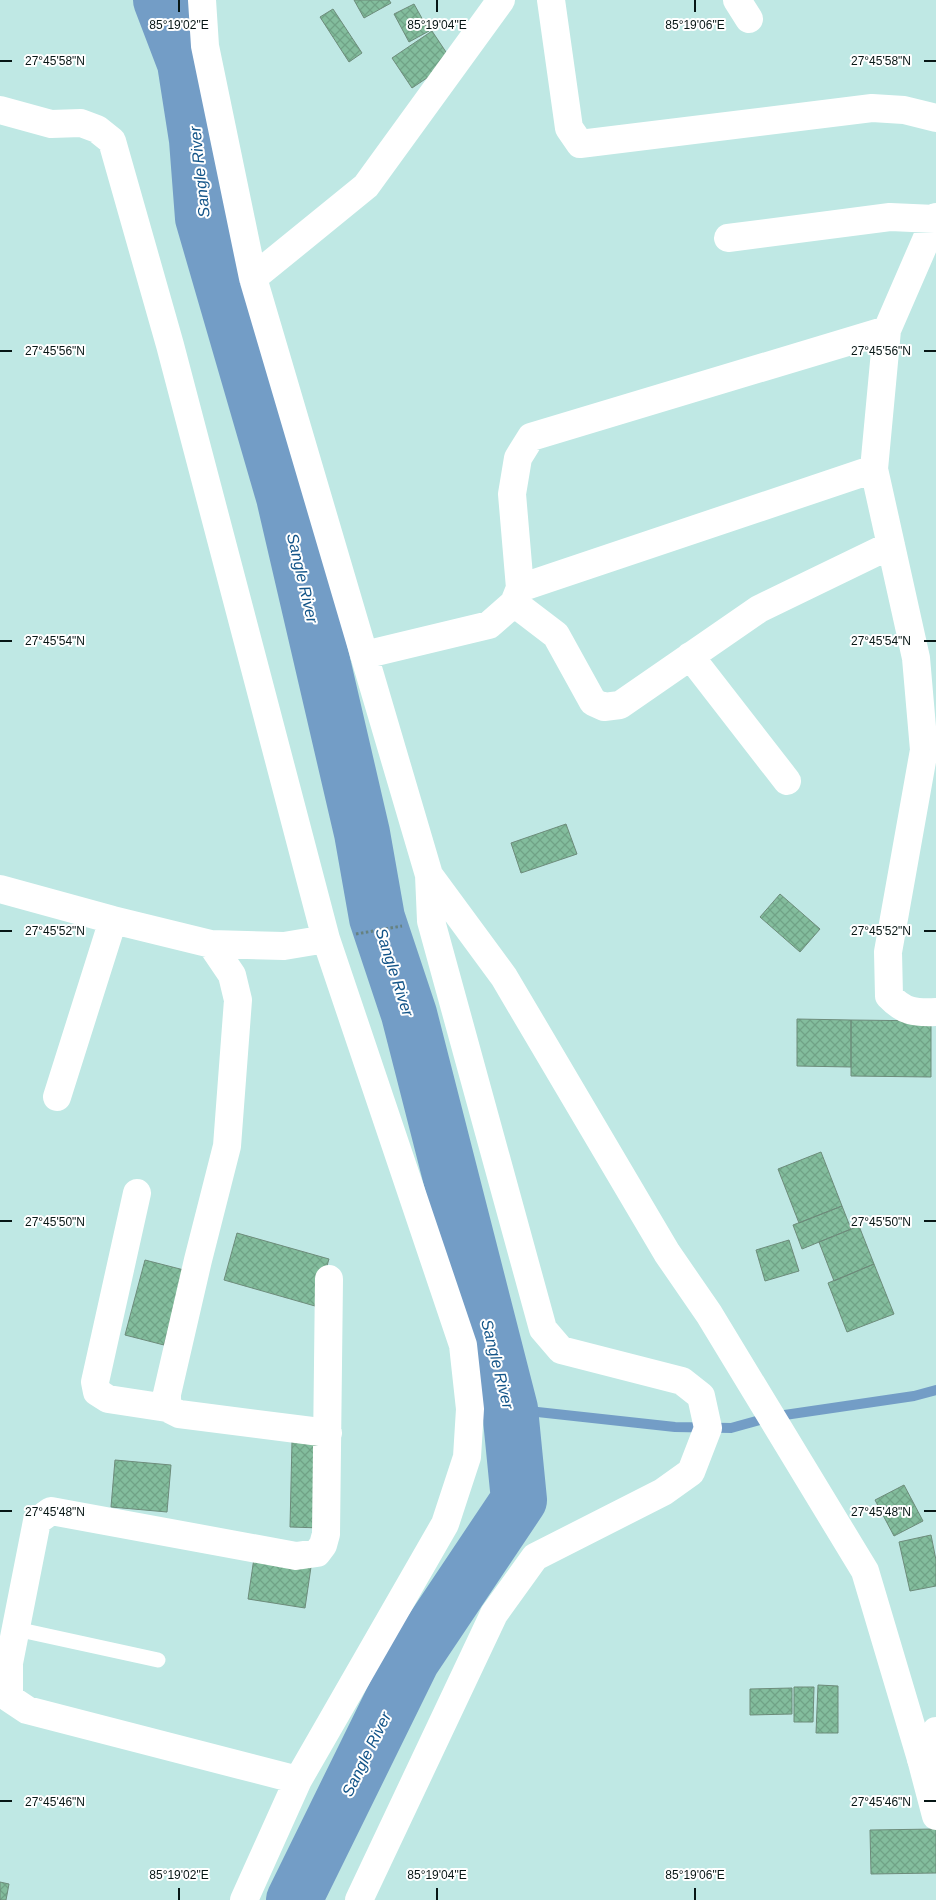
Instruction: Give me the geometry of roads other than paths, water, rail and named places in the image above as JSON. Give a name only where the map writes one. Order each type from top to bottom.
[{"type":"street","points":[[185,0],[204,46]]},
{"type":"street","points":[[202,0],[204,46],[253,278],[429,875],[431,921],[543,1329],[561,1350],[682,1381],[702,1396],[708,1428],[691,1472],[663,1492],[535,1557],[494,1614],[359,1900]]},
{"type":"street","points":[[253,278],[366,186],[501,0]]},
{"type":"street","points":[[551,0],[569,128],[580,144],[872,108],[904,110],[936,118]]},
{"type":"street","points":[[0,110],[51,124],[82,123],[97,129],[112,141],[170,345],[326,939],[463,1345],[470,1408],[467,1457],[445,1524],[298,1780],[244,1900]]},
{"type":"street","points":[[728,238],[890,216],[935,218],[887,330],[874,469],[916,658],[924,750],[888,952],[889,996],[899,1006],[917,1013],[936,1012]]},
{"type":"street","points":[[887,330],[532,437],[518,458],[512,494],[517,596],[556,635],[593,702],[604,707],[620,705],[759,609],[890,545]]},
{"type":"street","points":[[364,655],[489,625],[517,596],[874,469]]},
{"type":"street","points":[[690,656],[787,782]]},
{"type":"street","points":[[429,875],[504,977],[667,1254],[709,1314],[865,1572],[921,1759],[936,1816]]},
{"type":"street","points":[[0,889],[211,944],[284,946],[326,939]]},
{"type":"street","points":[[57,1097],[113,920]]},
{"type":"street","points":[[167,1408],[167,1394],[227,1146],[238,1000],[232,975],[211,944]]},
{"type":"street","points":[[137,1193],[95,1382],[97,1392],[108,1399],[167,1408],[180,1414],[328,1433]]},
{"type":"street","points":[[298,1780],[27,1710],[8,1698],[10,1663],[37,1521],[51,1511],[296,1556],[317,1553],[323,1545],[326,1534],[329,1279]]},
{"type":"street","points":[[921,1759],[936,1730]]},
{"type":"lane","points":[[16,1629],[158,1660]]},
{"type":"waterway","name":"Sangle River","points":[[161,0],[185,63],[197,140],[203,218],[284,497],[362,833],[377,918],[409,1014],[510,1409],[519,1500],[412,1660],[294,1900]]},
{"type":"waterway","points":[[510,1409],[675,1427],[731,1428],[771,1417],[914,1396],[936,1390]]}]
